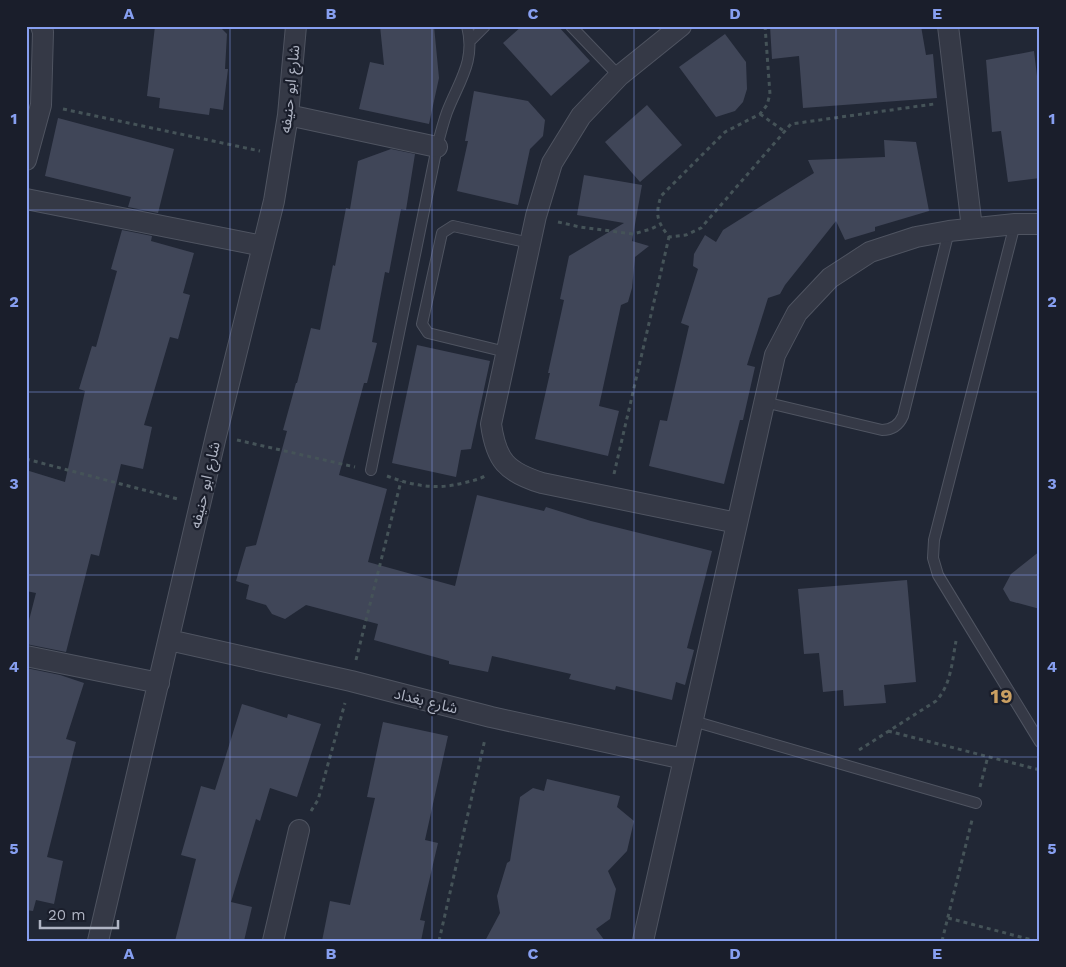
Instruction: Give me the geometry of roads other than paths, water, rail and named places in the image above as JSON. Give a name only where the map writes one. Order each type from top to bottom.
[{"type":"street","points":[[26,160],[41,105],[43,32],[41,26]]},
{"type":"street","name":"شارع ابو حنيفه","points":[[98,941],[283,156],[296,26]]},
{"type":"street","points":[[681,26],[619,76],[581,116],[552,163],[536,216],[491,424],[494,445],[504,463],[521,477],[737,523]]},
{"type":"street","points":[[948,26],[972,228]]},
{"type":"street","points":[[288,115],[437,147]]},
{"type":"street","points":[[26,199],[263,246]]},
{"type":"street","points":[[643,941],[775,355],[797,313],[830,278],[870,252],[916,237],[949,231],[1014,224],[1040,224]]},
{"type":"street","name":"شارع بغداد","points":[[169,640],[350,681],[491,717],[684,759]]},
{"type":"street","points":[[26,656],[159,683]]},
{"type":"street","points":[[273,941],[299,830]]},
{"type":"lane","points":[[371,470],[437,147],[447,113],[461,82],[470,55],[471,40],[467,26]]},
{"type":"lane","points":[[471,40],[486,26]]},
{"type":"lane","points":[[572,26],[619,76]]},
{"type":"lane","points":[[1014,224],[934,540],[933,558],[938,575],[1040,742]]},
{"type":"lane","points":[[506,352],[428,333],[422,324],[442,233],[453,226],[530,243]]},
{"type":"lane","points":[[764,402],[882,430],[887,430],[897,425],[902,416],[949,231]]},
{"type":"lane","points":[[693,721],[976,803]]},
{"type":"district","name":"19","points":[[1002,696]]}]
